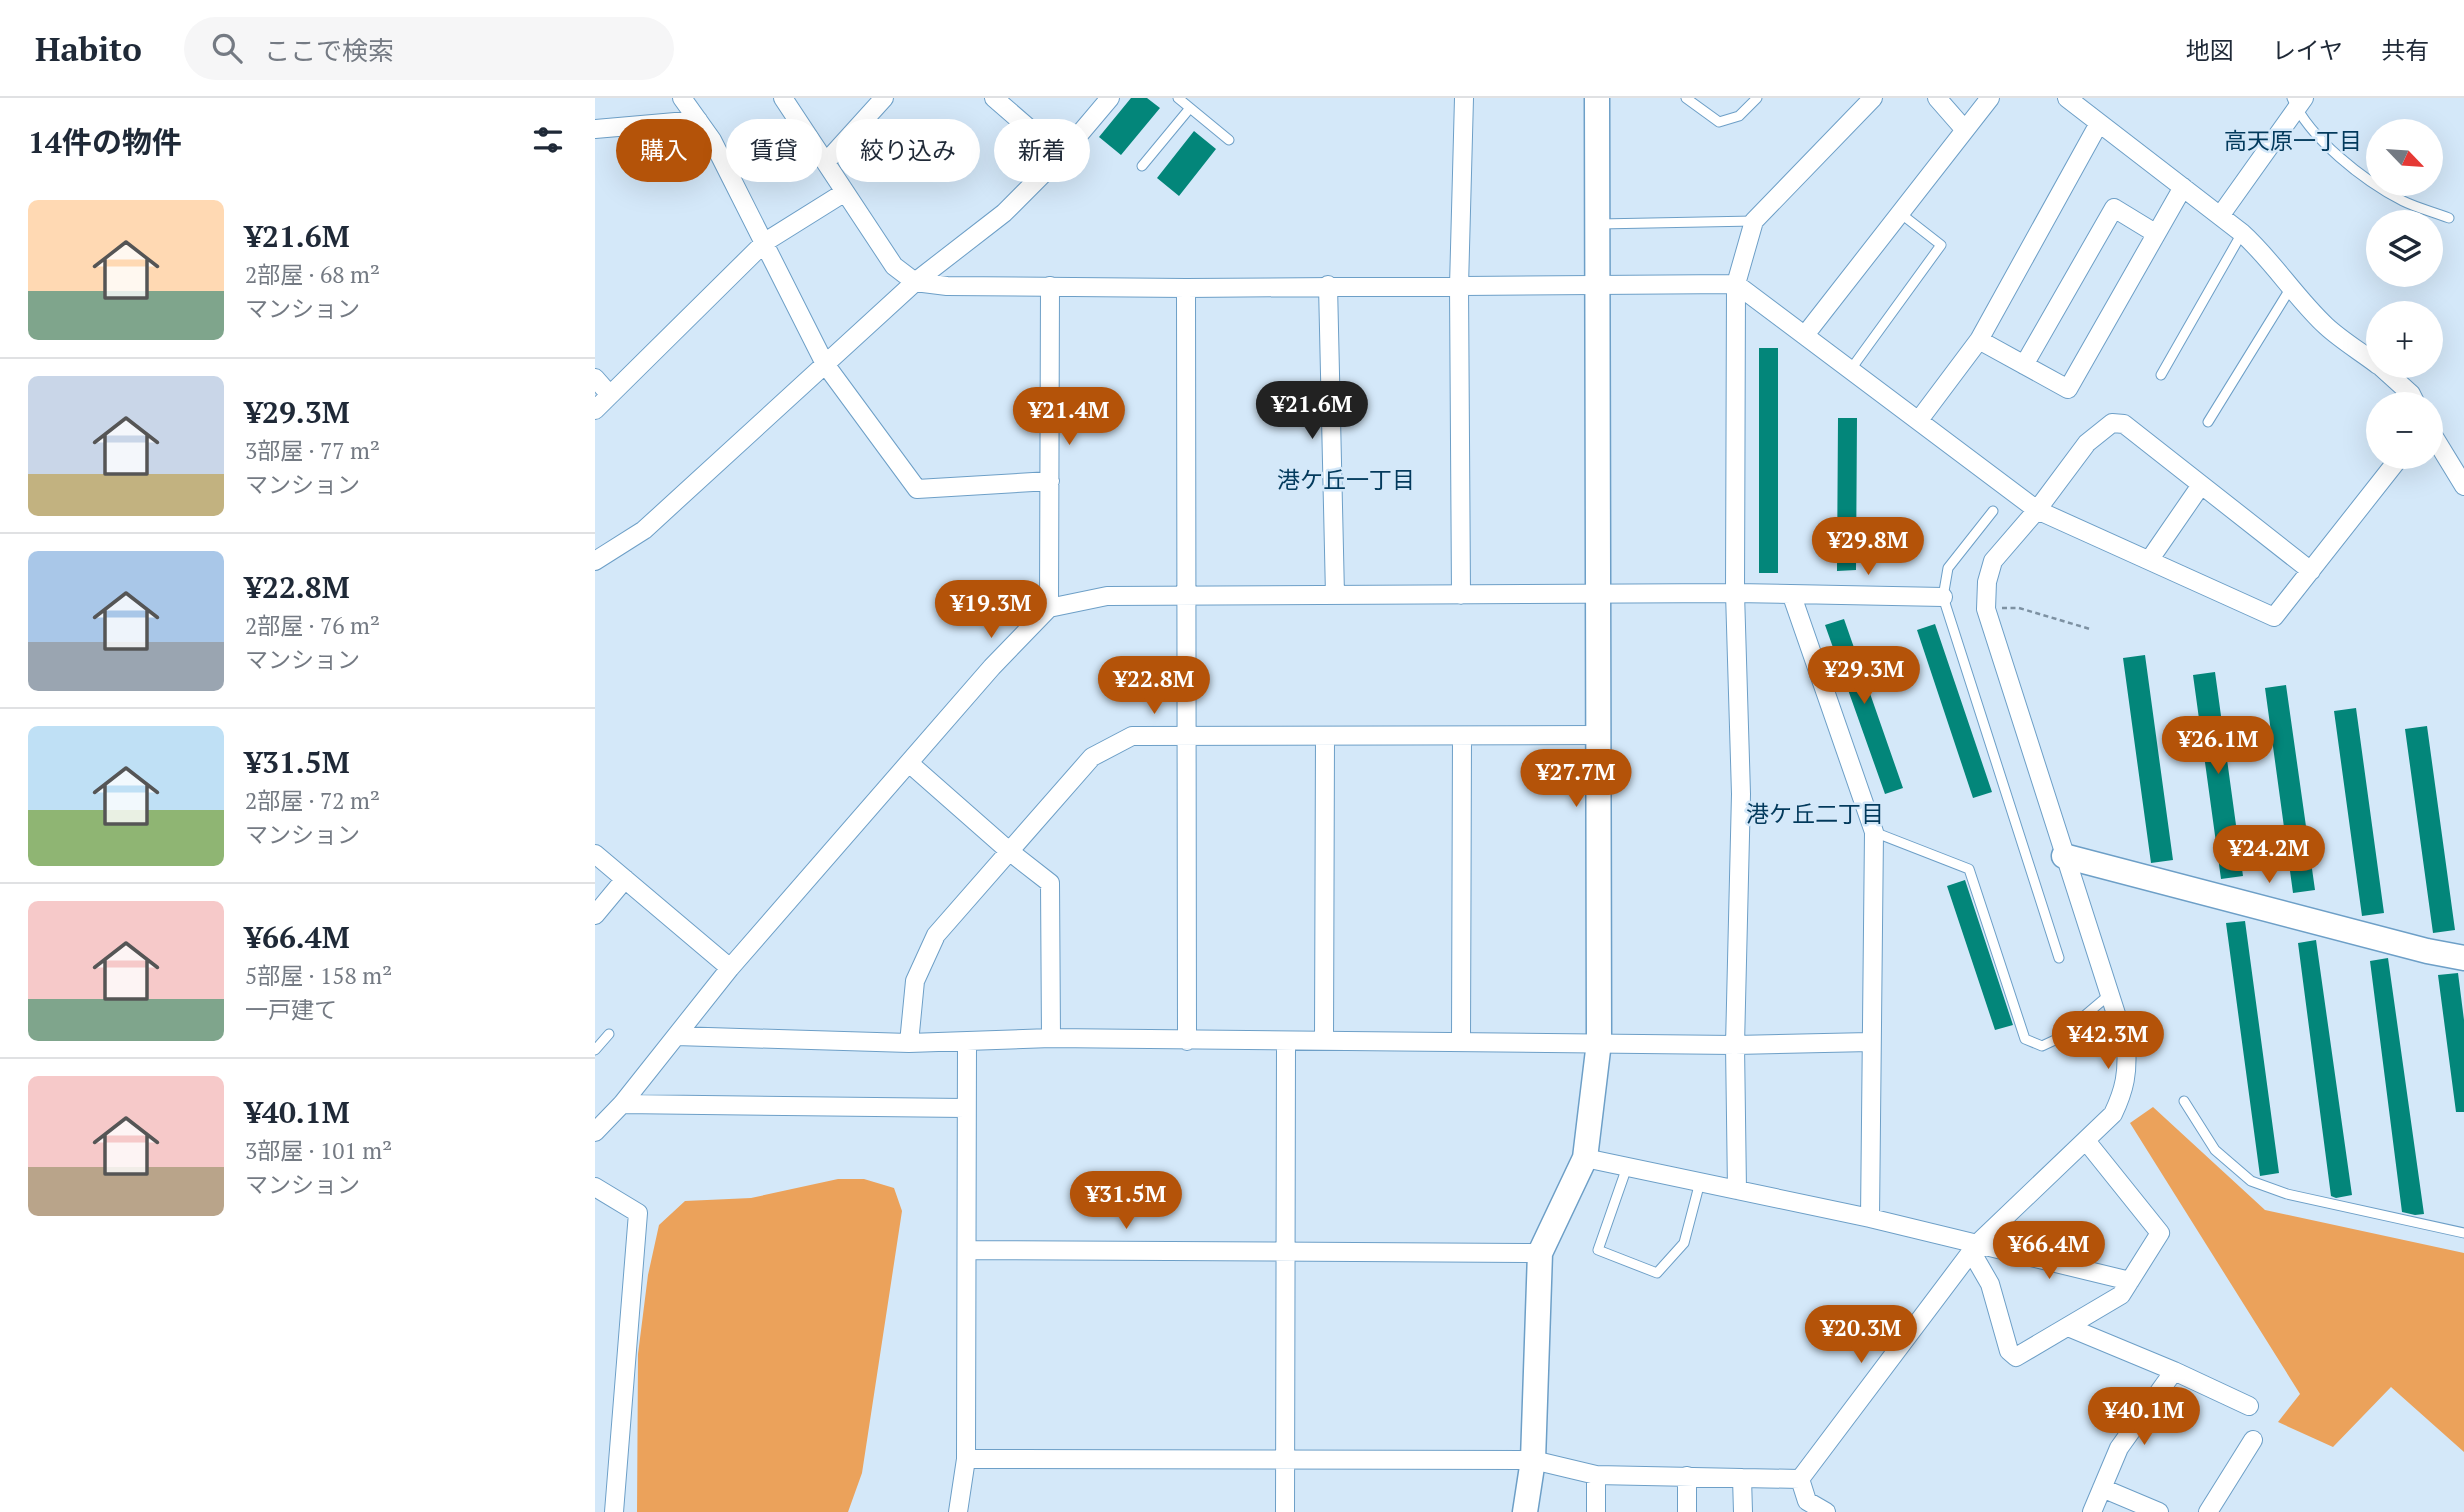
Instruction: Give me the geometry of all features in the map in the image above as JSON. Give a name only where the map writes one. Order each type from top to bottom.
[{"type":"street","points":[[682,98],[697,119]]},
{"type":"street","points":[[783,98],[894,266],[915,282],[947,286],[1186,288],[1736,284],[2038,510],[2274,617],[2391,469]]},
{"type":"street","points":[[826,162],[884,98]]},
{"type":"street","points":[[994,98],[1018,119]]},
{"type":"street","points":[[1090,122],[1110,98]]},
{"type":"street","points":[[1461,595],[1459,286],[1464,98]]},
{"type":"street","points":[[1525,1512],[1533,1460],[1540,1253],[1585,1158],[1599,1042],[1597,98]]},
{"type":"street","points":[[1737,1190],[1735,1045],[1741,794],[1735,593],[1736,284],[1754,221],[1873,98]]},
{"type":"street","points":[[1937,98],[1965,130]]},
{"type":"street","points":[[1805,335],[1990,98]]},
{"type":"street","points":[[2067,98],[2098,125],[2242,233],[2267,256],[2290,289],[2327,327],[2366,356]]},
{"type":"street","points":[[2220,216],[2297,101]]},
{"type":"street","points":[[1919,420],[1979,340],[2098,125]]},
{"type":"street","points":[[595,129],[616,127]]},
{"type":"street","points":[[712,140],[825,364],[917,489],[1049,481]]},
{"type":"street","points":[[595,561],[644,530],[915,282],[1004,213],[1035,182]]},
{"type":"street","points":[[1979,340],[2068,389],[2183,187]]},
{"type":"street","points":[[595,410],[765,242],[845,192]]},
{"type":"street","points":[[2024,365],[2114,208],[2155,233]]},
{"type":"street","points":[[1328,285],[1335,595]]},
{"type":"street","points":[[1049,608],[1050,286]]},
{"type":"street","points":[[1186,288],[1187,1041]]},
{"type":"street","points":[[595,378],[610,395]]},
{"type":"street","points":[[2393,378],[2409,392]]},
{"type":"street","points":[[1800,1479],[1977,1244],[2087,1142],[2113,1114],[2125,1089],[2128,1070],[2126,1045],[1986,609],[1987,582],[1993,561],[2038,510],[2087,443],[2112,423],[2124,424],[2311,571]]},
{"type":"street","points":[[2443,452],[2464,486]]},
{"type":"street","points":[[2150,559],[2201,485]]},
{"type":"street","points":[[595,1132],[622,1104],[730,968],[992,667],[1049,608],[1107,596],[1735,593],[1943,597]]},
{"type":"street","points":[[1793,596],[1874,832],[1870,1218]]},
{"type":"street","points":[[909,1043],[915,981],[936,935],[1092,757],[1132,736],[1599,735]]},
{"type":"street","points":[[1324,1040],[1325,736]]},
{"type":"street","points":[[1461,1041],[1462,736]]},
{"type":"street","points":[[909,763],[1050,883],[1051,1038]]},
{"type":"street","points":[[595,853],[730,968]]},
{"type":"street","points":[[2064,856],[2427,951],[2464,958]]},
{"type":"street","points":[[595,915],[625,879]]},
{"type":"street","points":[[677,1036],[909,1043],[1051,1038],[1735,1045],[1870,1042]]},
{"type":"street","points":[[958,1512],[966,1460],[967,1041]]},
{"type":"street","points":[[1285,1512],[1286,1042]]},
{"type":"street","points":[[622,1104],[965,1108]]},
{"type":"street","points":[[1977,1244],[1975,1258],[1990,1284],[2010,1351],[2016,1357],[2121,1295],[2160,1233],[2087,1142]]},
{"type":"street","points":[[1585,1158],[1870,1218],[2130,1281]]},
{"type":"street","points":[[595,1187],[638,1213],[614,1512]]},
{"type":"street","points":[[967,1250],[1540,1253]]},
{"type":"street","points":[[2068,1327],[2249,1406]]},
{"type":"street","points":[[2092,1512],[2119,1448],[2174,1371]]},
{"type":"street","points":[[2208,1512],[2253,1440]]},
{"type":"street","points":[[966,1460],[1533,1460],[1597,1475],[1800,1479]]},
{"type":"street","points":[[1596,1512],[1597,1475]]},
{"type":"street","points":[[1687,1476],[1687,1512]]},
{"type":"street","points":[[1742,1478],[1743,1512]]},
{"type":"street","points":[[1800,1479],[1807,1501],[1826,1512]]},
{"type":"street","points":[[2102,1488],[2159,1512]]},
{"type":"lane","points":[[1178,98],[1229,140]]},
{"type":"lane","points":[[1686,98],[1719,122],[1739,116],[1757,98]]},
{"type":"lane","points":[[2297,101],[2305,123],[2367,179],[2404,201],[2449,218]]},
{"type":"lane","points":[[1142,166],[1190,108]]},
{"type":"lane","points":[[1851,369],[1941,245],[1900,213]]},
{"type":"lane","points":[[1597,224],[1754,221]]},
{"type":"lane","points":[[2161,376],[2242,233]]},
{"type":"lane","points":[[2208,422],[2290,289]]},
{"type":"lane","points":[[1993,510],[1948,568],[1943,597],[2059,958]]},
{"type":"lane","points":[[1874,832],[1969,869],[2025,1039],[2042,1046],[2057,1040],[2109,995]]},
{"type":"lane","points":[[595,1049],[609,1034]]},
{"type":"lane","points":[[2184,1101],[2215,1150],[2251,1181],[2299,1197],[2464,1233]]},
{"type":"lane","points":[[1627,1167],[1598,1250],[1657,1273],[1683,1242],[1700,1182]]},
{"type":"path","points":[[1986,609],[2019,608],[2090,629]]},
{"type":"shaded area","points":[[2153,1107],[2265,1210],[2464,1253],[2464,1452],[2391,1387],[2333,1447],[2278,1422],[2300,1394],[2130,1123]]},
{"type":"shaded area","points":[[838,1179],[864,1179],[894,1188],[902,1211],[862,1473],[848,1512],[637,1512],[638,1354],[648,1275],[659,1225],[685,1201],[751,1198]]},
{"type":"building","points":[[1131,98],[1147,98],[1160,108],[1121,155],[1099,137]]},
{"type":"building","points":[[1194,131],[1216,149],[1179,196],[1157,178]]},
{"type":"building","points":[[1759,348],[1778,348],[1778,573],[1759,573]]},
{"type":"building","points":[[1838,418],[1857,418],[1856,570],[1837,571]]},
{"type":"building","points":[[1844,619],[1903,788],[1885,794],[1825,625]]},
{"type":"building","points":[[1935,624],[1992,792],[1973,798],[1917,630]]},
{"type":"building","points":[[2145,655],[2173,860],[2151,863],[2123,658]]},
{"type":"building","points":[[2215,672],[2243,876],[2221,879],[2193,675]]},
{"type":"building","points":[[2286,685],[2315,890],[2293,893],[2265,688]]},
{"type":"building","points":[[2356,708],[2384,913],[2362,916],[2334,711]]},
{"type":"building","points":[[2427,726],[2455,930],[2433,933],[2405,729]]},
{"type":"building","points":[[1965,880],[2013,1025],[1995,1030],[1947,886]]},
{"type":"building","points":[[2245,921],[2279,1173],[2260,1176],[2226,923]]},
{"type":"building","points":[[2316,940],[2352,1195],[2336,1198],[2331,1196],[2298,943]]},
{"type":"building","points":[[2388,958],[2424,1214],[2402,1212],[2370,961]]},
{"type":"building","points":[[2458,973],[2464,1020],[2464,1112],[2456,1112],[2438,975]]},
{"type":"district","name":"高天原一丁目","points":[[2293,140]]},
{"type":"district","name":"港ケ丘一丁目","points":[[1346,479]]},
{"type":"district","name":"港ケ丘二丁目","points":[[1815,813]]}]
